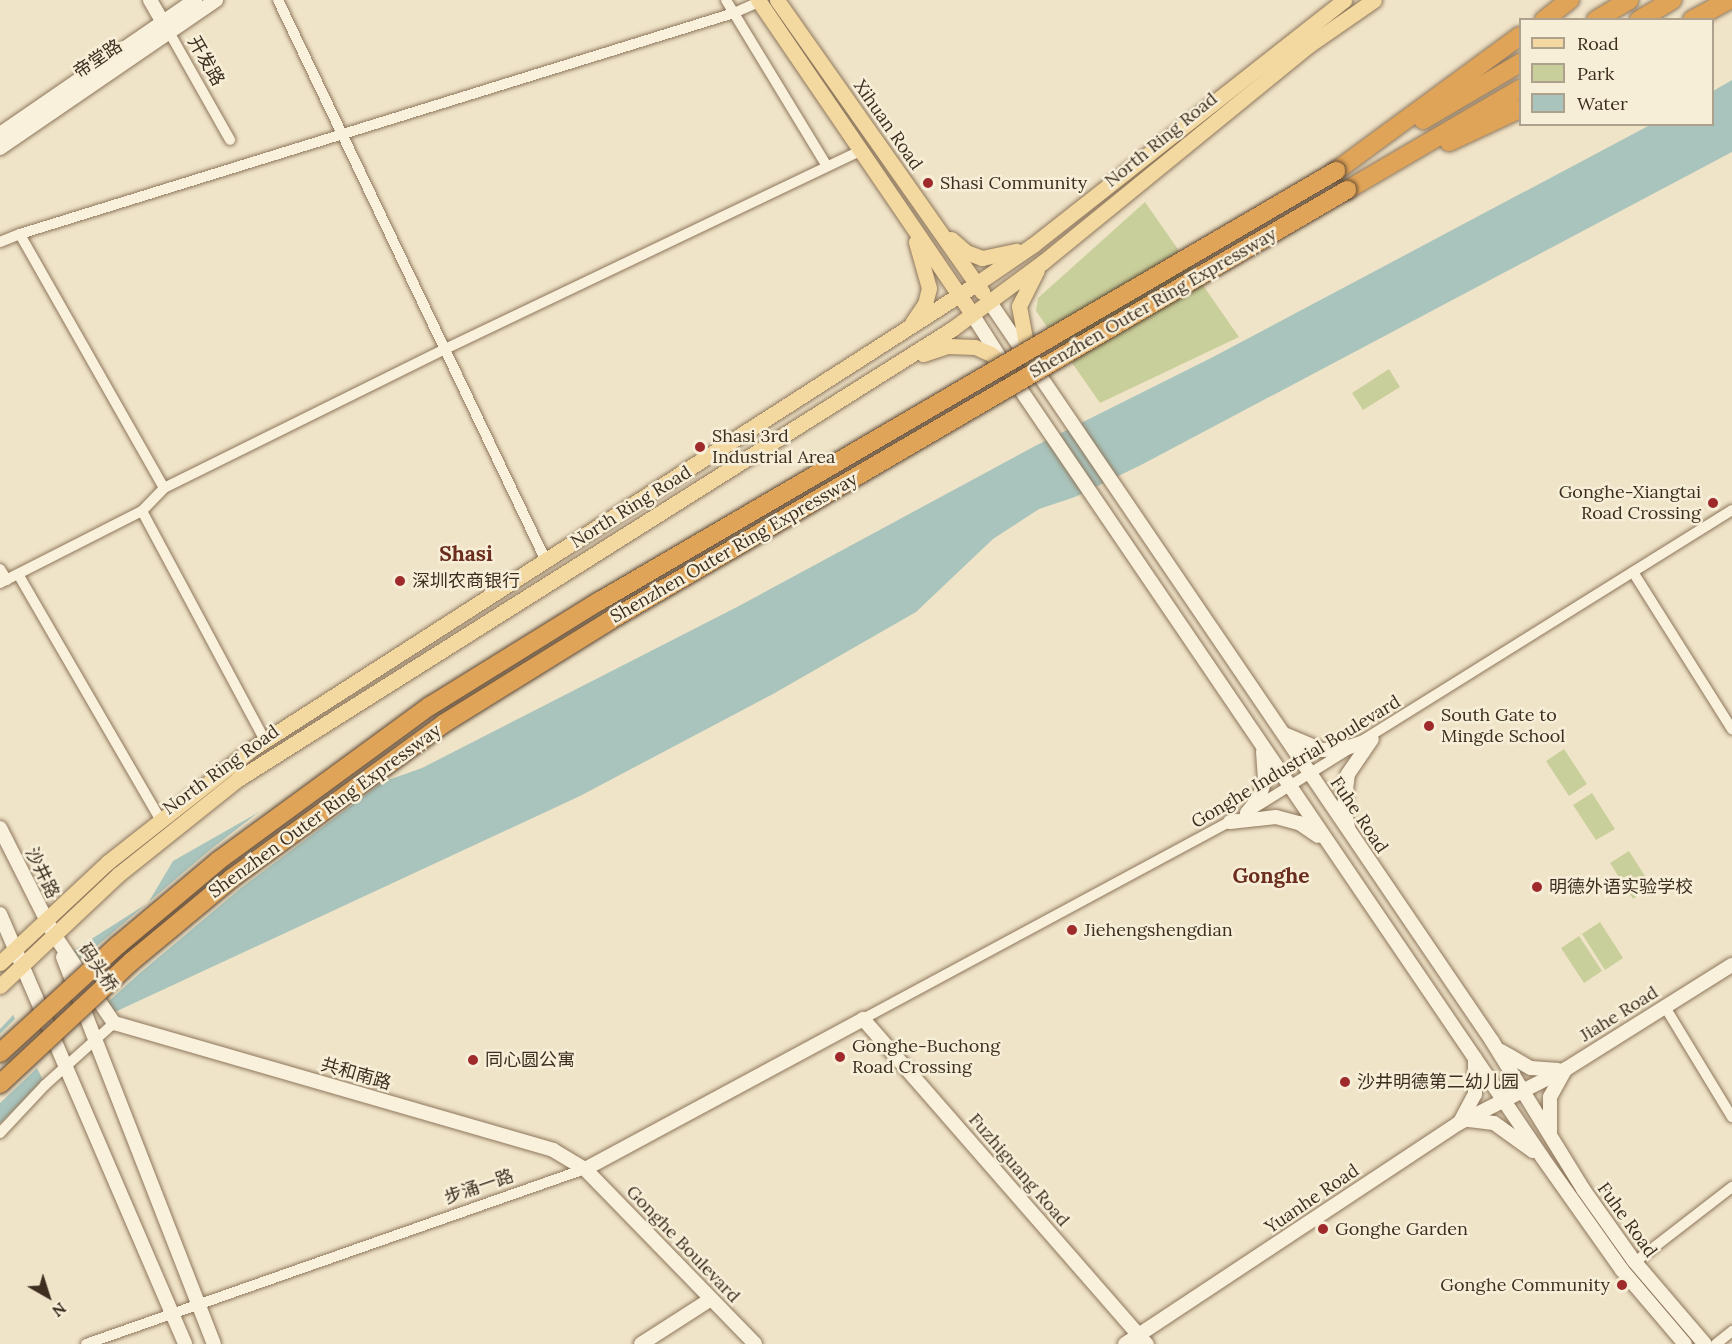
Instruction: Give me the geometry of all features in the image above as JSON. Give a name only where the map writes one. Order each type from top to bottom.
[{"type":"highway","points":[[1547,18],[1570,0]]},
{"type":"highway","points":[[1599,18],[1629,0]]},
{"type":"highway","points":[[1642,18],[1672,0]]},
{"type":"highway","points":[[1696,18],[1729,0]]},
{"type":"highway","points":[[1336,171],[1519,37]]},
{"type":"highway","name":"Shenzhen Outer Ring Expressway","points":[[0,1053],[118,945],[210,867],[314,787],[430,706],[579,613],[1519,64]]},
{"type":"highway","name":"Shenzhen Outer Ring Expressway","points":[[0,1084],[132,961],[232,878],[442,724],[609,621],[1519,89]]},
{"type":"highway","points":[[1347,190],[1519,110]]},
{"type":"main road","name":"Xihuan Road","points":[[777,0],[989,302]]},
{"type":"main road","name":"North Ring Road","points":[[0,963],[45,919],[160,819],[265,740],[547,563],[906,331],[1033,245],[1344,0]]},
{"type":"main road","name":"North Ring Road","points":[[0,986],[25,970],[181,823],[262,762],[898,363],[972,314],[1043,262],[1287,62],[1374,0]]},
{"type":"main road","points":[[758,1],[972,314]]},
{"type":"main road","points":[[906,331],[925,304],[929,288],[927,271],[908,220]]},
{"type":"main road","points":[[934,224],[966,252],[982,258],[1033,245]]},
{"type":"main road","points":[[1029,360],[1019,306],[1043,262]]},
{"type":"main road","points":[[898,363],[940,348],[966,346],[991,354],[1009,372]]},
{"type":"street","name":"开发路","points":[[150,0],[230,140]]},
{"type":"street","name":"帝堂路","points":[[0,148],[166,27],[195,0]]},
{"type":"street","name":"帝堂路","points":[[0,134],[166,27],[216,0]]},
{"type":"street","points":[[279,0],[547,563]]},
{"type":"street","points":[[726,0],[827,166]]},
{"type":"street","points":[[0,242],[341,131],[734,13],[758,1]]},
{"type":"street","points":[[0,569],[3,581],[142,511],[165,488],[445,349],[860,151]]},
{"type":"street","points":[[20,234],[165,488]]},
{"type":"street","name":"Fuhe Road","points":[[989,302],[1127,510],[1492,1041],[1552,1141],[1635,1262],[1705,1344]]},
{"type":"street","name":"Fuhe Road","points":[[972,314],[1108,523],[1474,1054],[1542,1157],[1622,1270],[1684,1344]]},
{"type":"street","name":"Gonghe Industrial Boulevard","points":[[863,1019],[1290,788],[1372,739],[1732,510]]},
{"type":"street","points":[[142,511],[265,740]]},
{"type":"street","points":[[1633,572],[1732,729]]},
{"type":"street","points":[[18,574],[160,819]]},
{"type":"street","points":[[1277,727],[1293,740],[1322,750],[1343,749],[1372,739]]},
{"type":"street","points":[[1352,837],[1344,806],[1346,784],[1358,755],[1372,739]]},
{"type":"street","points":[[1247,813],[1259,798],[1265,780],[1265,763],[1257,740]]},
{"type":"street","points":[[1230,822],[1265,816],[1288,820],[1310,828],[1333,850]]},
{"type":"street","name":"沙井路","points":[[0,828],[56,940]]},
{"type":"street","points":[[0,915],[67,1065],[185,1344]]},
{"type":"street","points":[[56,940],[214,1344]]},
{"type":"street","name":"码头桥","points":[[56,940],[114,1023]]},
{"type":"street","name":"Jiahe Road","points":[[1523,1090],[1566,1069],[1732,965]]},
{"type":"street","points":[[1665,1007],[1732,1117]]},
{"type":"street","name":"步涌一路","points":[[87,1344],[585,1168],[863,1019]]},
{"type":"street","name":"Fuzhiguang Road","points":[[863,1019],[1143,1340]]},
{"type":"street","points":[[0,1133],[67,1065],[114,1023]]},
{"type":"street","name":"共和南路","points":[[114,1023],[553,1150],[585,1168]]},
{"type":"street","points":[[1492,1041],[1519,1064],[1542,1070],[1566,1069]]},
{"type":"street","points":[[1459,1123],[1475,1094],[1474,1054]]},
{"type":"street","points":[[1552,1141],[1548,1119],[1550,1097],[1566,1069]]},
{"type":"street","name":"Yuanhe Road","points":[[1125,1344],[1143,1340],[1459,1123],[1523,1090]]},
{"type":"street","points":[[1459,1123],[1476,1119],[1494,1123],[1542,1157]]},
{"type":"street","name":"Gonghe Boulevard","points":[[585,1168],[755,1344]]},
{"type":"street","points":[[1635,1262],[1732,1187]]},
{"type":"street","points":[[641,1344],[711,1299]]},
{"type":"street","points":[[1716,1344],[1732,1331]]},
{"type":"green space","points":[[1145,202],[1239,337],[1100,403],[1036,311],[1038,298]]},
{"type":"green space","points":[[1389,369],[1400,387],[1363,410],[1352,393]]},
{"type":"green space","points":[[1564,749],[1587,784],[1569,796],[1546,761]]},
{"type":"green space","points":[[1592,793],[1615,829],[1596,840],[1573,805]]},
{"type":"green space","points":[[1629,851],[1652,887],[1633,899],[1610,863]]},
{"type":"green space","points":[[1600,922],[1623,958],[1605,970],[1582,934]]},
{"type":"green space","points":[[1579,936],[1602,971],[1584,983],[1561,948]]},
{"type":"water","points":[[1732,80],[1732,152],[1141,465],[1075,497],[1039,509],[993,539],[916,612],[773,694],[580,796],[102,1018],[0,1124],[0,1029],[74,950],[148,903],[173,861],[303,787],[391,779],[422,768],[737,607],[1035,446],[1213,357],[1648,126],[1714,126],[1714,90]]},
{"type":"pier","points":[[391,776],[241,888],[141,972],[99,1010],[104,1021],[44,1082],[37,1068],[0,1103],[0,1034],[15,1019],[12,1011],[71,948],[78,962],[210,850],[273,801],[301,784]]},
{"type":"place","name":"Shasi Community","points":[[928,183]]},
{"type":"place","name":"Shasi 3rd Industrial Area","points":[[700,447]]},
{"type":"place","name":"Gonghe-Xiangtai Road Crossing","points":[[1713,503]]},
{"type":"place","name":"深圳农商银行","points":[[400,581]]},
{"type":"place","name":"South Gate to Mingde School","points":[[1429,726]]},
{"type":"place","name":"明德外语实验学校","points":[[1537,887]]},
{"type":"place","name":"Jiehengshengdian","points":[[1072,930]]},
{"type":"place","name":"Gonghe-Buchong Road Crossing","points":[[840,1057]]},
{"type":"place","name":"同心圆公寓","points":[[473,1060]]},
{"type":"place","name":"沙井明德第二幼儿园","points":[[1345,1082]]},
{"type":"place","name":"Gonghe Garden","points":[[1323,1229]]},
{"type":"place","name":"Gonghe Community","points":[[1622,1285]]},
{"type":"district","name":"Shasi","points":[[466,554]]},
{"type":"district","name":"Gonghe","points":[[1271,876]]}]
